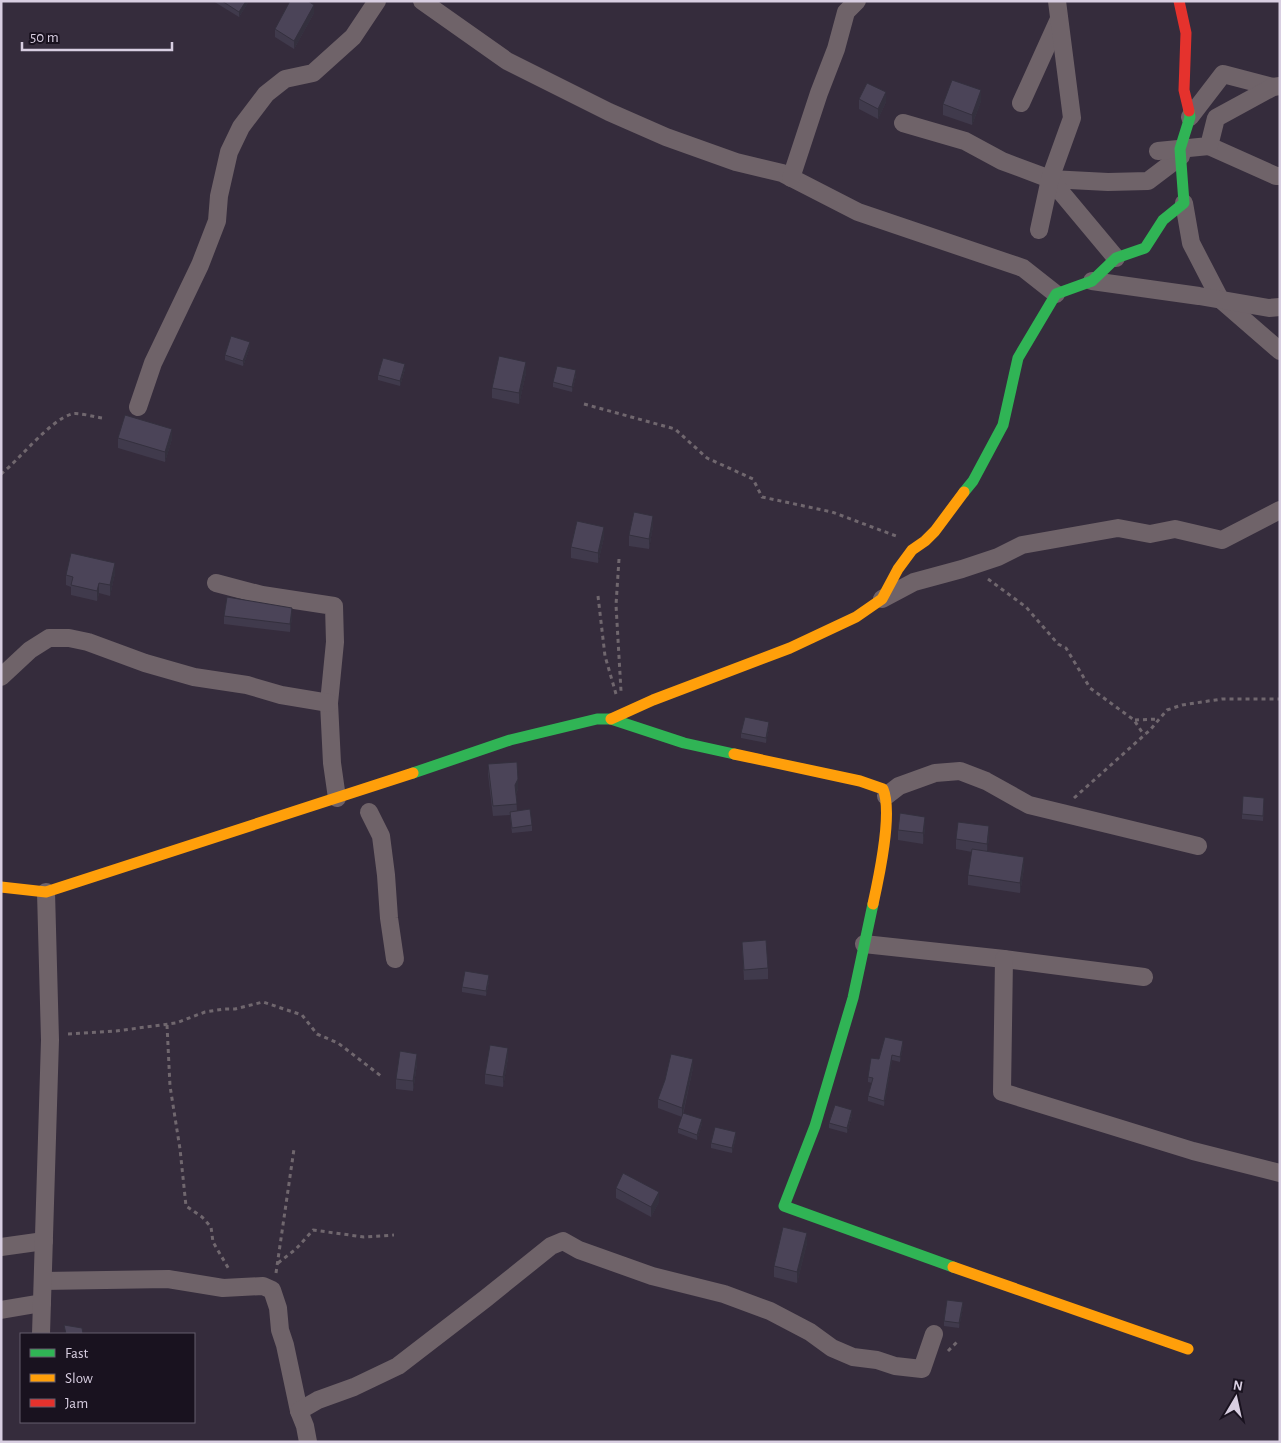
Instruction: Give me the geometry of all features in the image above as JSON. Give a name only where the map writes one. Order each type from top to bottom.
[{"type":"street","points":[[138,406],[153,363],[200,265],[217,221],[219,196],[229,152],[241,127],[266,94],[285,79],[313,73],[353,37],[377,1]]},
{"type":"street","points":[[422,1],[507,61],[609,112],[666,137],[736,162],[782,173],[858,212],[1023,268],[1056,294]]},
{"type":"street","points":[[791,178],[819,93],[836,49],[846,12],[857,1]]},
{"type":"street","points":[[1039,230],[1050,179],[1072,118],[1058,1]]},
{"type":"street","points":[[1179,1],[1186,33],[1184,90],[1190,116]]},
{"type":"street","points":[[1021,103],[1059,20]]},
{"type":"street","points":[[1276,87],[1223,74],[1190,116],[1180,153],[1184,203],[1191,243],[1220,299],[1280,351]]},
{"type":"street","points":[[1209,146],[1216,118],[1276,87]]},
{"type":"street","points":[[903,123],[965,141],[1002,161],[1050,179],[1108,182],[1148,181],[1180,153]]},
{"type":"street","points":[[1158,151],[1180,153],[1209,146],[1276,176],[1280,176]]},
{"type":"street","points":[[1050,179],[1116,258]]},
{"type":"street","points":[[882,598],[898,569],[912,550],[935,532],[973,481],[1003,426],[1018,358],[1056,294],[1092,281],[1116,258],[1145,248],[1163,220],[1184,203]]},
{"type":"street","points":[[1092,281],[1270,308],[1280,307]]},
{"type":"street","points":[[1260,520],[1280,498]]},
{"type":"street","points":[[611,719],[653,700],[790,648],[856,617],[882,598],[914,582],[975,565],[1022,545],[1118,528],[1150,534],[1175,529],[1222,540],[1280,510]]},
{"type":"street","points":[[216,584],[262,595],[334,606],[335,642],[329,703],[332,762],[339,797]]},
{"type":"street","points":[[1,677],[30,650],[49,638],[69,638],[88,642],[145,663],[194,677],[247,685],[329,703]]},
{"type":"street","points":[[1,887],[46,892],[510,740],[597,719],[611,719],[684,743],[860,782],[883,789],[886,796],[886,823],[882,861],[852,998],[815,1126],[784,1206],[1056,1304],[1188,1349]]},
{"type":"street","points":[[886,796],[908,782],[935,774],[960,771],[986,780],[1029,805],[1198,846]]},
{"type":"street","points":[[365,788],[369,812],[381,836],[395,959]]},
{"type":"street","points":[[339,797],[369,812]]},
{"type":"street","points":[[41,1333],[50,1035],[46,892]]},
{"type":"street","points":[[864,944],[1004,959],[1144,978]]},
{"type":"street","points":[[1004,959],[1002,1092],[1193,1151],[1280,1173]]},
{"type":"street","points":[[299,1411],[318,1400],[354,1387],[398,1366],[485,1300],[551,1246],[563,1241],[578,1250],[652,1276],[724,1294],[770,1311],[810,1332],[832,1348],[853,1358],[877,1360],[895,1366],[922,1369],[934,1334]]},
{"type":"street","points":[[1,1247],[44,1242]]},
{"type":"street","points":[[43,1281],[168,1279],[223,1288],[264,1286],[272,1290],[278,1308],[280,1330],[308,1442]]},
{"type":"street","points":[[1,1310],[42,1303]]},
{"type":"path","points":[[584,404],[675,429],[707,458],[753,479],[762,497],[832,512],[885,531],[917,547]]},
{"type":"path","points":[[1,474],[44,433],[63,418],[74,413],[102,418]]},
{"type":"path","points":[[619,559],[616,604],[622,714]]},
{"type":"path","points":[[975,565],[988,580],[1026,607],[1058,644],[1066,648],[1090,688],[1134,720],[1144,735]]},
{"type":"path","points":[[598,596],[605,656],[622,714]]},
{"type":"path","points":[[1059,812],[1144,735],[1167,710],[1182,705],[1222,699],[1280,699]]},
{"type":"path","points":[[1134,720],[1159,719]]},
{"type":"path","points":[[50,1035],[167,1025],[205,1012],[235,1009],[263,1002],[302,1015],[317,1034],[338,1043],[381,1076]]},
{"type":"path","points":[[167,1025],[170,1086],[180,1149],[186,1206],[211,1226],[213,1242],[239,1287]]},
{"type":"path","points":[[272,1290],[278,1263],[294,1149]]},
{"type":"path","points":[[278,1263],[296,1249],[313,1230],[364,1237],[394,1236]]},
{"type":"building","points":[[222,1],[246,1],[239,12]]},
{"type":"building","points":[[290,1],[308,1],[314,5],[294,41],[275,29]]},
{"type":"building","points":[[952,80],[981,90],[972,115],[943,104]]},
{"type":"building","points":[[867,83],[886,92],[878,109],[859,99]]},
{"type":"building","points":[[231,336],[250,342],[243,361],[225,355]]},
{"type":"building","points":[[499,356],[526,362],[519,393],[492,388]]},
{"type":"building","points":[[383,358],[405,364],[400,381],[378,375]]},
{"type":"building","points":[[557,366],[576,370],[572,387],[553,382]]},
{"type":"building","points":[[125,415],[172,429],[165,452],[118,438]]},
{"type":"building","points":[[634,512],[653,516],[649,539],[629,535]]},
{"type":"building","points":[[577,521],[604,527],[598,553],[571,547]]},
{"type":"building","points":[[71,553],[115,563],[110,585],[99,583],[97,591],[71,585],[73,577],[66,575]]},
{"type":"building","points":[[227,597],[292,608],[290,624],[224,616]]},
{"type":"building","points":[[745,717],[769,722],[766,738],[741,733]]},
{"type":"building","points":[[517,762],[518,779],[515,785],[517,804],[493,806],[488,764]]},
{"type":"building","points":[[1243,796],[1264,798],[1263,816],[1242,814]]},
{"type":"building","points":[[530,809],[532,825],[512,828],[510,812]]},
{"type":"building","points":[[900,813],[925,817],[923,833],[898,830]]},
{"type":"building","points":[[958,822],[989,826],[987,844],[956,839]]},
{"type":"building","points":[[972,849],[1024,857],[1020,883],[968,875]]},
{"type":"building","points":[[766,940],[768,968],[744,970],[742,942]]},
{"type":"building","points":[[465,971],[489,975],[486,991],[462,987]]},
{"type":"building","points":[[885,1037],[903,1041],[900,1057],[892,1055],[884,1101],[868,1096],[873,1078],[868,1077],[871,1058],[879,1059]]},
{"type":"building","points":[[490,1045],[508,1048],[503,1077],[485,1074]]},
{"type":"building","points":[[400,1051],[417,1054],[413,1081],[396,1079]]},
{"type":"building","points":[[671,1054],[693,1059],[682,1108],[658,1099]]},
{"type":"building","points":[[835,1105],[852,1110],[847,1128],[829,1123]]},
{"type":"building","points":[[683,1113],[702,1119],[697,1135],[678,1128]]},
{"type":"building","points":[[715,1127],[736,1132],[732,1148],[711,1143]]},
{"type":"building","points":[[623,1173],[659,1192],[651,1207],[616,1188]]},
{"type":"building","points":[[783,1227],[807,1233],[797,1272],[774,1266]]},
{"type":"building","points":[[947,1300],[963,1302],[959,1323],[944,1321]]},
{"type":"building","points":[[64,1325],[82,1328],[83,1333],[66,1333]]},
{"type":"traffic: fast","points":[[964,492],[973,481],[1003,425],[1018,358],[1056,294],[1092,281],[1116,258],[1145,248],[1163,220],[1184,203],[1180,149],[1190,117],[1189,111]]},
{"type":"traffic: fast","points":[[413,773],[510,740],[597,719],[611,719],[684,743],[734,754]]},
{"type":"traffic: fast","points":[[873,904],[853,998],[815,1126],[784,1206],[953,1267]]},
{"type":"traffic: slow","points":[[611,719],[653,700],[790,648],[856,617],[882,599],[898,569],[912,550],[935,531],[964,492]]},
{"type":"traffic: slow","points":[[734,754],[860,781],[883,789],[886,800],[886,829],[873,904]]},
{"type":"traffic: slow","points":[[1,887],[46,892],[413,773]]},
{"type":"traffic: slow","points":[[953,1267],[1188,1349]]},
{"type":"traffic: jam","points":[[1179,1],[1186,33],[1184,90],[1189,111]]}]
